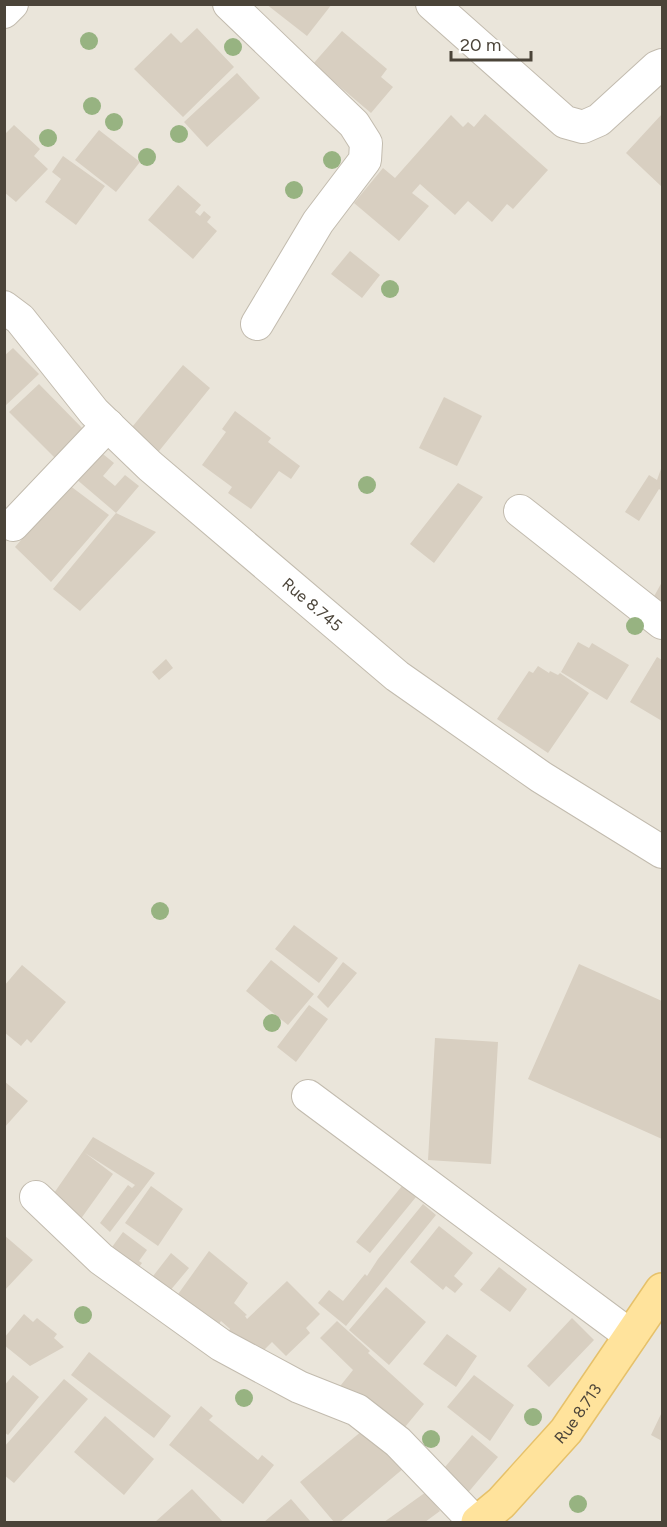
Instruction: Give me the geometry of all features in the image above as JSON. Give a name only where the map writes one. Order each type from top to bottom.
[{"type":"main road","name":"Rue 8.713","points":[[477,1522],[501,1503],[566,1431],[663,1290]]},
{"type":"street","points":[[4,12],[12,4]]},
{"type":"street","points":[[229,4],[354,124],[366,143],[365,160],[318,222],[257,324]]},
{"type":"street","points":[[432,4],[565,122],[583,127],[598,120],[657,67],[663,65]]},
{"type":"street","name":"Rue 8.745","points":[[4,307],[20,319],[94,412],[184,496],[397,676],[541,777],[663,852]]},
{"type":"street","points":[[13,525],[108,425]]},
{"type":"street","points":[[520,511],[663,623]]},
{"type":"street","points":[[308,1096],[631,1336]]},
{"type":"street","points":[[36,1197],[101,1259],[221,1345],[298,1387],[357,1410],[398,1442],[477,1522]]},
{"type":"shaded area","points":[[5,5],[662,5],[662,1522],[5,1522]]},
{"type":"building","points":[[266,4],[332,4],[307,36]]},
{"type":"building","points":[[197,28],[234,67],[183,117],[134,69],[171,33],[181,43]]},
{"type":"building","points":[[342,31],[387,69],[381,77],[393,87],[371,113],[313,64]]},
{"type":"building","points":[[237,73],[260,98],[207,147],[184,122]]},
{"type":"building","points":[[485,114],[548,170],[513,209],[507,204],[492,222],[468,201],[455,215],[420,184],[412,193],[429,206],[399,241],[354,203],[383,168],[395,178],[451,115],[463,127],[468,122],[474,127]]},
{"type":"building","points":[[662,114],[662,187],[626,153]]},
{"type":"building","points":[[14,125],[40,149],[34,156],[48,169],[16,202],[4,192],[4,135]]},
{"type":"building","points":[[99,130],[140,162],[116,192],[75,160]]},
{"type":"building","points":[[63,156],[105,186],[76,225],[45,202],[61,179],[52,172]]},
{"type":"building","points":[[178,185],[201,205],[195,212],[200,216],[204,211],[211,217],[207,222],[217,231],[193,259],[148,220]]},
{"type":"building","points":[[350,251],[380,275],[362,298],[331,274]]},
{"type":"building","points":[[13,348],[39,374],[4,407],[4,356]]},
{"type":"building","points":[[183,365],[210,388],[155,456],[128,432]]},
{"type":"building","points":[[39,384],[85,431],[56,459],[9,412]]},
{"type":"building","points":[[444,397],[482,416],[457,466],[419,448]]},
{"type":"building","points":[[235,411],[271,438],[268,442],[300,466],[291,479],[279,471],[251,509],[228,493],[232,487],[202,465],[226,432],[222,429]]},
{"type":"building","points":[[98,450],[114,463],[103,476],[115,486],[125,475],[139,486],[116,513],[75,478]]},
{"type":"building","points":[[662,466],[662,491],[659,489],[639,521],[625,512],[649,475],[657,480]]},
{"type":"building","points":[[458,483],[483,497],[434,563],[410,544]]},
{"type":"building","points":[[69,485],[109,515],[51,582],[15,547]]},
{"type":"building","points":[[116,513],[156,532],[80,611],[53,589]]},
{"type":"building","points":[[662,582],[662,606],[652,600]]},
{"type":"building","points":[[578,642],[589,648],[592,643],[629,665],[607,700],[561,672]]},
{"type":"building","points":[[657,657],[662,660],[662,721],[630,702]]},
{"type":"building","points":[[166,659],[173,668],[159,680],[152,672]]},
{"type":"building","points":[[538,666],[549,673],[550,671],[558,675],[560,673],[589,693],[548,753],[497,719],[529,671],[533,673]]},
{"type":"building","points":[[294,925],[338,958],[319,983],[275,949]]},
{"type":"building","points":[[271,960],[314,994],[288,1025],[246,991]]},
{"type":"building","points":[[343,962],[357,973],[328,1008],[317,997]]},
{"type":"building","points":[[579,964],[662,1001],[662,1139],[528,1079]]},
{"type":"building","points":[[22,965],[66,1002],[31,1043],[27,1039],[21,1046],[4,1032],[4,986]]},
{"type":"building","points":[[309,1005],[328,1019],[296,1062],[277,1047]]},
{"type":"building","points":[[435,1038],[498,1042],[491,1164],[428,1160]]},
{"type":"building","points":[[4,1081],[28,1101],[4,1128]]},
{"type":"building","points":[[93,1137],[155,1173],[110,1232],[100,1223],[128,1185],[132,1188],[135,1185],[85,1153],[113,1174],[75,1227],[45,1206]]},
{"type":"building","points":[[151,1186],[183,1209],[158,1246],[125,1223]]},
{"type":"building","points":[[402,1186],[416,1197],[370,1253],[356,1242]]},
{"type":"building","points":[[423,1204],[436,1215],[346,1326],[318,1303],[329,1290],[343,1301],[365,1274],[367,1276]]},
{"type":"building","points":[[439,1226],[473,1253],[454,1276],[463,1284],[455,1293],[446,1286],[443,1290],[410,1262]]},
{"type":"building","points":[[123,1232],[147,1250],[139,1261],[142,1263],[131,1278],[104,1258]]},
{"type":"building","points":[[4,1235],[33,1260],[4,1291]]},
{"type":"building","points":[[209,1251],[248,1283],[234,1303],[247,1315],[245,1316],[247,1319],[287,1281],[320,1314],[306,1328],[310,1333],[286,1356],[272,1342],[259,1355],[219,1343],[230,1329],[221,1321],[219,1324],[216,1322],[208,1333],[171,1304]]},
{"type":"building","points":[[171,1253],[189,1268],[169,1292],[143,1289]]},
{"type":"building","points":[[499,1267],[527,1289],[510,1312],[480,1290]]},
{"type":"building","points":[[386,1287],[426,1322],[389,1365],[349,1330]]},
{"type":"building","points":[[24,1314],[33,1322],[37,1318],[57,1334],[54,1338],[64,1347],[30,1366],[4,1345],[4,1338]]},
{"type":"building","points":[[572,1318],[594,1340],[549,1387],[527,1366]]},
{"type":"building","points":[[337,1321],[424,1404],[396,1438],[337,1390],[353,1370],[320,1338]]},
{"type":"building","points":[[447,1334],[477,1356],[456,1387],[423,1364]]},
{"type":"building","points":[[89,1352],[171,1416],[154,1438],[71,1375]]},
{"type":"building","points":[[13,1375],[39,1397],[8,1435],[4,1432],[4,1386]]},
{"type":"building","points":[[474,1375],[514,1405],[490,1441],[447,1407]]},
{"type":"building","points":[[64,1379],[88,1399],[14,1483],[4,1475],[4,1447]]},
{"type":"building","points":[[201,1406],[213,1416],[209,1420],[258,1460],[262,1455],[274,1465],[243,1504],[169,1445]]},
{"type":"building","points":[[662,1412],[662,1441],[651,1435]]},
{"type":"building","points":[[105,1416],[154,1459],[124,1495],[74,1452]]},
{"type":"building","points":[[368,1426],[404,1468],[340,1522],[334,1522],[300,1482]]},
{"type":"building","points":[[472,1435],[498,1457],[466,1495],[440,1473]]},
{"type":"building","points":[[192,1489],[223,1522],[155,1522]]},
{"type":"building","points":[[426,1492],[440,1511],[425,1522],[384,1522]]},
{"type":"building","points":[[291,1499],[311,1522],[264,1522]]}]
